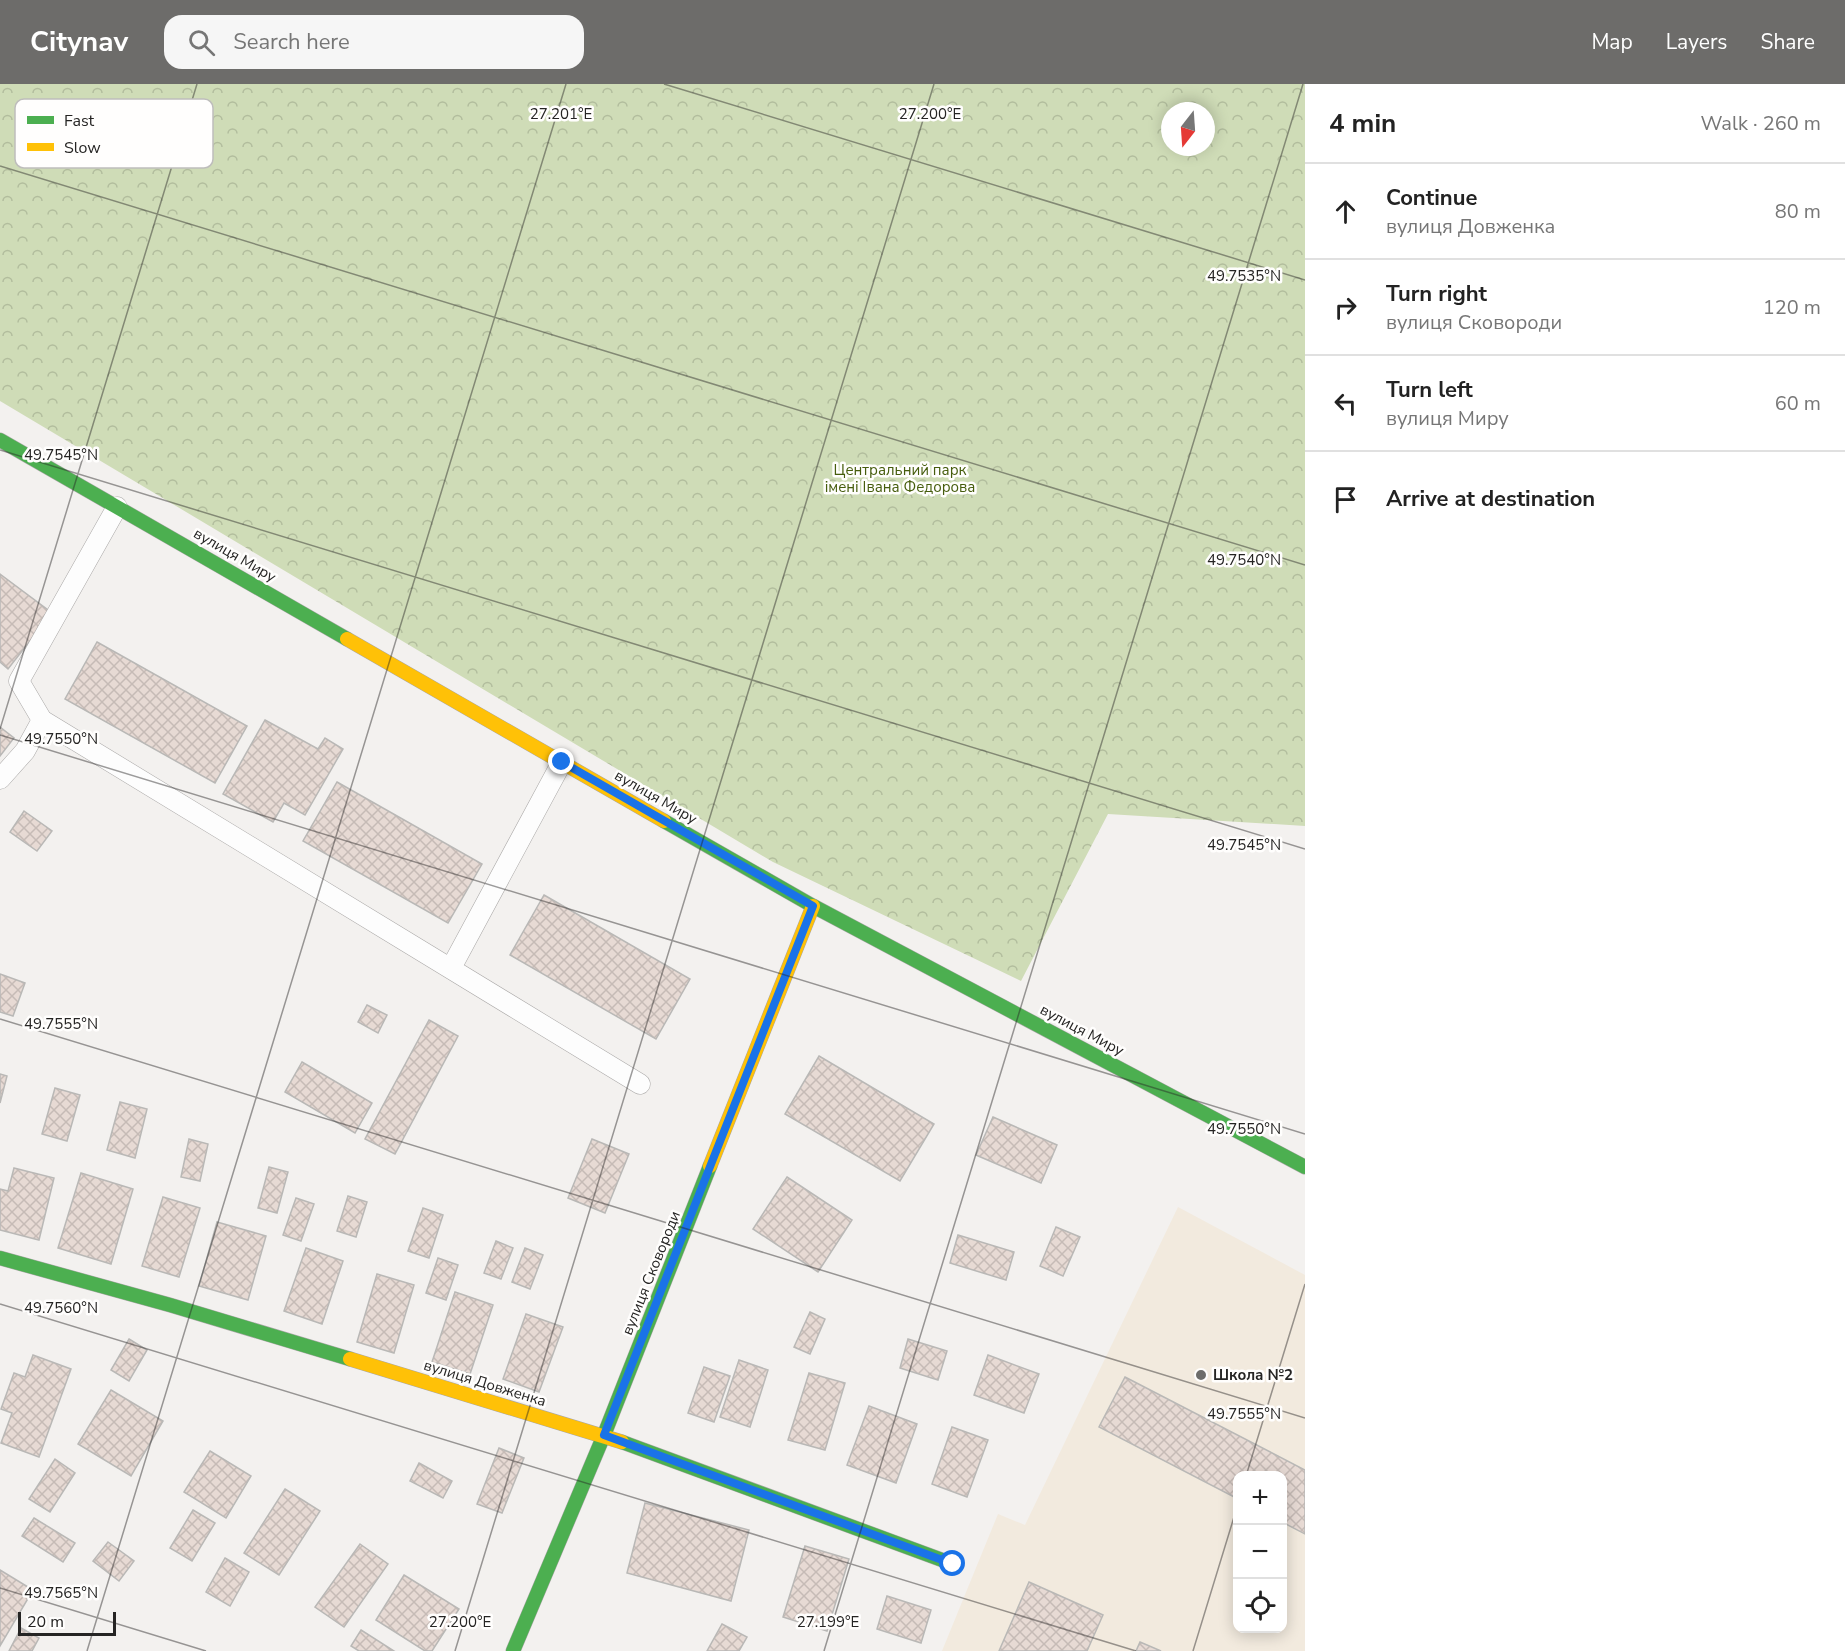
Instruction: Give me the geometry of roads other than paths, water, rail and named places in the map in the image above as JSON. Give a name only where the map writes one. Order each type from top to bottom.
[{"type":"street","name":"вулиця Миру","points":[[0,440],[813,906],[1305,1167]]},
{"type":"street","name":"вулиця Сковороди","points":[[513,1651],[604,1435],[813,906]]},
{"type":"street","name":"вулиця Довженка","points":[[0,1258],[170,1305],[604,1435],[953,1564]]},
{"type":"lane","points":[[117,507],[19,681],[42,720],[640,1084]]},
{"type":"lane","points":[[0,779],[25,751],[42,720]]},
{"type":"lane","points":[[451,969],[562,762]]},
{"type":"place","name":"Школа №2","points":[[1201,1375]]},
{"type":"park label","name":"Центральний парк імені Івана Федорова","points":[[900,478]]}]
